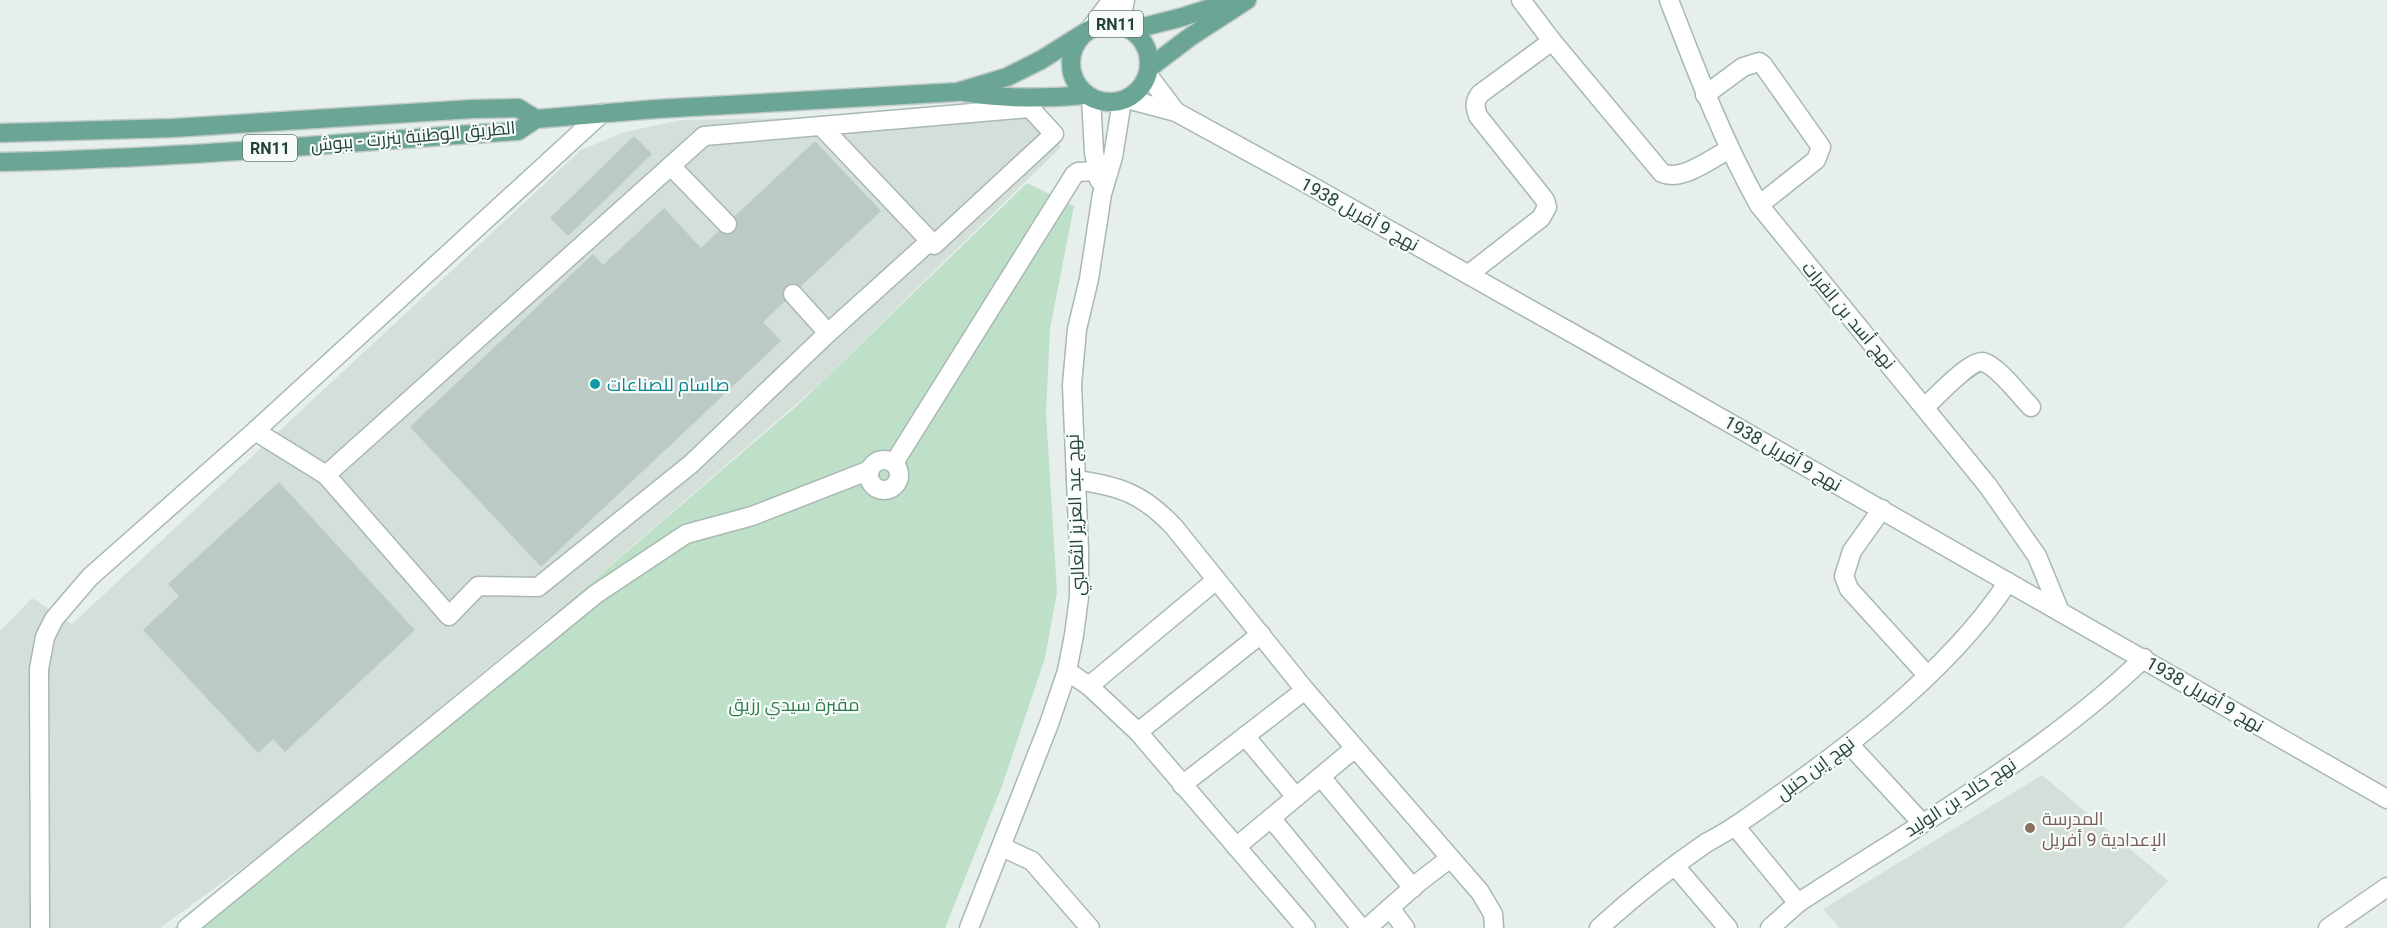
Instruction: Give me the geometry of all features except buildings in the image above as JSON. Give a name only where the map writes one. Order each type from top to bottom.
[{"type":"main road","name":"RN11","points":[[1124,100],[1104,102],[1088,96],[1074,80],[1071,63],[1074,47],[1087,31],[1104,24],[1128,28],[1179,18],[1208,3],[1236,0]]},
{"type":"main road","points":[[1124,100],[1143,85],[1149,71],[1190,37],[1247,0]]},
{"type":"main road","name":"RN11","points":[[1128,28],[1144,43],[1149,55],[1149,71]]},
{"type":"main road","name":"الطريق الوطنية بنزرت - ببوش","points":[[957,92],[1007,77],[1087,31]]},
{"type":"main road","name":"الطريق الوطنية بنزرت - ببوش","points":[[0,162],[177,155],[518,131],[536,119],[602,113],[957,92],[1004,98],[1041,99],[1088,96]]},
{"type":"main road","name":"الطريق الوطنية بنزرت - ببوش","points":[[0,133],[162,128],[473,109],[518,108],[536,119]]},
{"type":"street","points":[[1087,31],[1112,0]]},
{"type":"street","points":[[1125,0],[1123,10],[1128,28]]},
{"type":"street","points":[[1521,0],[1552,41],[1662,173],[1668,176],[1687,172],[1730,149]]},
{"type":"street","name":"نهج أسد بن الفرات","points":[[1669,0],[1705,95],[1759,205],[1988,486],[2037,556],[2060,612]]},
{"type":"street","points":[[1468,274],[1542,218],[1546,212],[1545,200],[1478,116],[1475,107],[1480,94],[1552,41]]},
{"type":"street","points":[[1705,95],[1743,67],[1759,62],[1821,147],[1816,160],[1759,205]]},
{"type":"street","points":[[1149,71],[1176,112]]},
{"type":"street","points":[[1088,96],[1102,194]]},
{"type":"street","points":[[1102,194],[1113,157],[1124,100],[1176,112]]},
{"type":"street","points":[[326,475],[704,136],[1030,108],[1054,134],[934,245],[821,126]]},
{"type":"street","name":"نهج 9 أفريل 1938","points":[[1176,112],[1468,274],[2144,658],[2387,799]]},
{"type":"street","points":[[40,928],[39,669],[45,637],[68,600],[90,577],[255,431],[602,113]]},
{"type":"street","points":[[671,166],[727,224]]},
{"type":"street","points":[[894,463],[1074,175],[1078,172],[1097,171]]},
{"type":"street","name":"نهج عبد العزيز الثعالبي","points":[[969,928],[1002,847],[1067,671],[1079,597],[1072,385],[1076,340],[1089,279],[1102,194]]},
{"type":"street","points":[[255,431],[326,475],[449,616],[478,586],[538,587],[691,464],[828,333],[930,241]]},
{"type":"street","points":[[794,294],[828,333]]},
{"type":"street","points":[[1925,407],[1966,369],[1982,361],[1992,367],[2031,407]]},
{"type":"street","points":[[187,928],[596,594],[686,534],[752,516],[870,470],[878,461],[894,463],[900,475],[895,486],[890,490],[878,490],[873,486],[869,475],[870,470]]},
{"type":"street","points":[[1076,480],[1117,488],[1142,498],[1174,527],[1215,581],[1305,690],[1449,859],[1470,880],[1491,909],[1494,928]]},
{"type":"street","points":[[1882,509],[1852,551],[1844,576],[1849,589],[1927,675]]},
{"type":"street","points":[[1089,686],[1215,581]]},
{"type":"street","name":"نهج إبن حنبل","points":[[1599,928],[1633,897],[1675,866],[1850,744],[1927,675],[1972,630],[2008,582]]},
{"type":"street","points":[[1138,732],[1261,634]]},
{"type":"street","name":"نهج خالد بن الوليد","points":[[1770,928],[1798,903],[1999,773],[2116,685],[2144,658]]},
{"type":"street","points":[[1067,671],[1089,686],[1138,732],[1306,928]]},
{"type":"street","points":[[1182,785],[1305,690]]},
{"type":"street","points":[[1245,736],[1296,797]]},
{"type":"street","points":[[1850,744],[1922,823]]},
{"type":"street","points":[[1236,847],[1355,748]]},
{"type":"street","points":[[1321,777],[1413,888]]},
{"type":"street","points":[[1271,818],[1361,928]]},
{"type":"street","points":[[1735,826],[1798,903]]},
{"type":"street","points":[[1002,847],[1032,861],[1090,928]]},
{"type":"street","points":[[1367,928],[1449,859]]},
{"type":"street","points":[[1675,866],[1728,928]]},
{"type":"street","points":[[2328,928],[2387,887]]},
{"type":"street","points":[[1390,908],[1406,928]]},
{"type":"shaded area","points":[[1026,114],[1061,147],[816,387],[563,606],[283,838],[160,928],[0,928],[0,631],[32,598],[72,624],[581,150],[625,132],[681,120]]},
{"type":"shaded area","name":"المدرسة الإعدادية 9 أفريل","points":[[2042,775],[2168,881],[2123,928],[1840,928],[1823,909]]},
{"type":"green space","name":"مقبرة سيدي رزيق","points":[[1027,183],[1074,206],[1050,329],[1046,412],[1057,592],[1045,658],[1002,786],[945,928],[174,928],[502,659],[801,402]]},
{"type":"place","name":"صاسام للصناعات","points":[[595,384]]},
{"type":"place","name":"المدرسة الإعدادية 9 أفريل","points":[[2030,828]]}]
